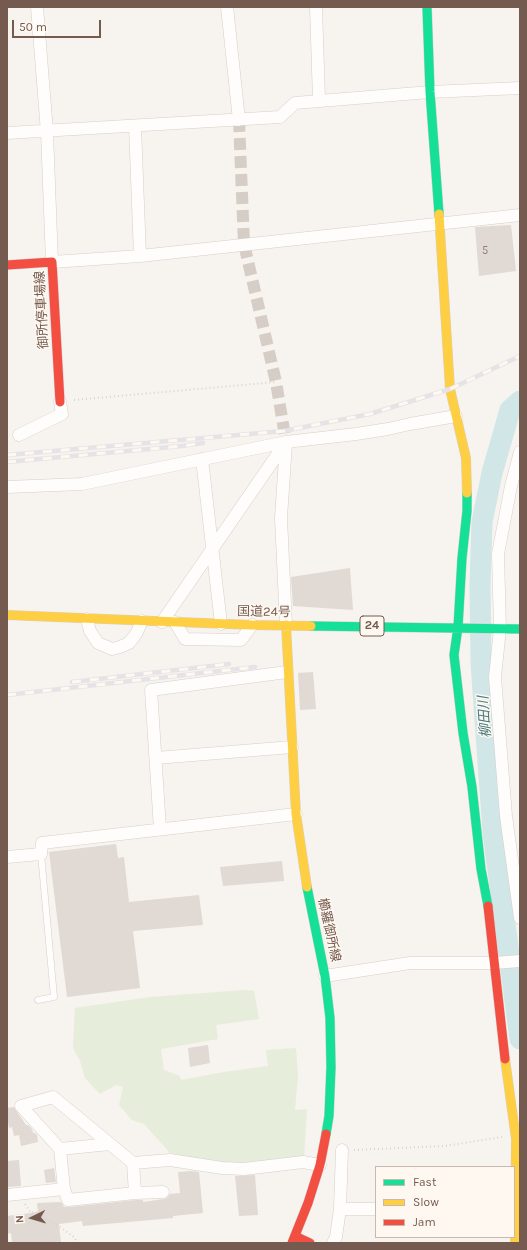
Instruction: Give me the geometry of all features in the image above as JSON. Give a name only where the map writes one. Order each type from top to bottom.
[{"type":"main road","points":[[427,7],[430,92],[450,389],[466,458],[467,512],[462,558],[458,627],[454,655],[463,733],[472,787],[481,869],[487,899],[503,1047],[518,1139],[515,1243]]},
{"type":"main road","name":"御所停車場線","points":[[7,265],[52,262],[60,402]]},
{"type":"main road","name":"国道24号","points":[[7,615],[252,625],[520,629]]},
{"type":"main road","name":"櫛羅御所線","points":[[286,625],[287,672],[296,814],[309,898],[325,976],[330,1018],[331,1067],[329,1116],[320,1165],[308,1203],[293,1240],[310,1243]]},
{"type":"street","points":[[37,7],[47,132],[52,262],[140,256],[520,215]]},
{"type":"street","points":[[227,7],[239,120]]},
{"type":"street","points":[[316,7],[319,100]]},
{"type":"street","points":[[7,133],[47,132],[280,117],[295,103],[319,100],[430,92],[520,88]]},
{"type":"street","points":[[135,126],[140,256]]},
{"type":"street","points":[[19,434],[62,414],[60,402]]},
{"type":"street","points":[[7,488],[82,484],[286,442],[356,434],[456,416]]},
{"type":"street","points":[[162,622],[286,442]]},
{"type":"street","points":[[286,442],[281,518],[286,625]]},
{"type":"street","points":[[520,452],[511,486],[498,554],[495,629],[495,677],[506,816],[520,918]]},
{"type":"street","points":[[202,459],[221,624]]},
{"type":"street","points":[[87,618],[88,626],[98,643],[112,649],[129,643],[136,634],[142,621]]},
{"type":"street","points":[[174,622],[185,639],[241,640],[252,625]]},
{"type":"street","points":[[160,829],[151,690],[287,672]]},
{"type":"street","points":[[156,758],[292,747]]},
{"type":"street","points":[[7,857],[42,854],[42,843],[296,814]]},
{"type":"street","points":[[325,976],[410,963],[494,963],[520,961]]},
{"type":"street","points":[[163,1192],[68,1200],[64,1189],[60,1149],[21,1106],[53,1097],[133,1163],[170,1160],[222,1168],[244,1169],[303,1162],[320,1165]]},
{"type":"street","points":[[60,1149],[110,1144]]},
{"type":"street","points":[[333,1243],[336,1237],[340,1209],[342,1150]]},
{"type":"street","points":[[133,1163],[135,1194]]},
{"type":"street","points":[[7,1195],[64,1189]]},
{"type":"street","points":[[340,1209],[375,1209]]},
{"type":"lane","points":[[38,1000],[54,997],[42,854]]},
{"type":"path","points":[[60,402],[276,382]]},
{"type":"path","points":[[342,1150],[445,1146],[505,1137]]},
{"type":"path","points":[[23,1194],[26,1206],[31,1213],[36,1212],[57,1225],[74,1237],[77,1243]]},
{"type":"green space","points":[[245,990],[254,991],[259,1019],[216,1025],[218,1039],[161,1049],[164,1070],[180,1076],[181,1080],[268,1066],[266,1050],[296,1048],[298,1075],[295,1110],[307,1109],[304,1159],[221,1164],[170,1153],[144,1124],[132,1120],[119,1105],[123,1087],[116,1085],[100,1094],[85,1078],[80,1061],[73,1048],[75,1008],[150,997]]},
{"type":"building","points":[[511,225],[516,271],[479,276],[475,227]]},
{"type":"building","points":[[350,568],[353,610],[293,606],[291,577]]},
{"type":"building","points":[[313,672],[316,709],[300,710],[298,673]]},
{"type":"building","points":[[116,844],[118,858],[124,857],[129,902],[199,895],[203,925],[133,931],[140,988],[67,997],[49,852]]},
{"type":"building","points":[[282,861],[284,881],[223,886],[220,867]]},
{"type":"building","points":[[208,1045],[210,1063],[190,1067],[188,1048]]},
{"type":"building","points":[[14,1107],[26,1125],[28,1125],[32,1129],[33,1133],[37,1135],[38,1142],[21,1146],[19,1135],[14,1136],[12,1127],[9,1128],[7,1108]]},
{"type":"building","points":[[19,1160],[21,1186],[7,1187],[7,1161]]},
{"type":"building","points":[[54,1168],[56,1182],[46,1183],[44,1170]]},
{"type":"building","points":[[178,1172],[199,1172],[203,1213],[173,1216],[173,1218],[83,1226],[82,1221],[59,1224],[61,1243],[12,1243],[11,1233],[7,1234],[7,1216],[38,1212],[37,1203],[61,1202],[64,1207],[69,1207],[136,1200],[143,1200],[143,1202],[164,1199],[170,1194],[180,1193]]},
{"type":"building","points":[[255,1175],[258,1215],[239,1216],[235,1176]]},
{"type":"waterway","name":"柳田川","points":[[520,401],[510,410],[492,473],[482,522],[480,584],[481,663],[493,832],[520,1039]]},
{"type":"tunnel","points":[[239,120],[244,244],[276,382],[286,442]]},
{"type":"railway","points":[[7,455],[284,431],[370,414],[450,389],[520,356]]},
{"type":"railway","points":[[7,462],[203,443]]},
{"type":"railway","points":[[72,682],[229,664]]},
{"type":"railway","points":[[7,695],[255,667]]},
{"type":"traffic: fast","points":[[427,7],[430,92],[439,214]]},
{"type":"traffic: fast","points":[[467,493],[467,511],[462,558],[458,627],[454,655],[463,733],[472,787],[481,869],[488,906]]},
{"type":"traffic: fast","points":[[311,626],[520,629]]},
{"type":"traffic: fast","points":[[307,887],[325,976],[330,1018],[331,1067],[329,1116],[326,1134]]},
{"type":"traffic: slow","points":[[439,214],[450,389],[466,458],[467,493]]},
{"type":"traffic: slow","points":[[7,615],[311,626]]},
{"type":"traffic: slow","points":[[286,625],[296,814],[307,887]]},
{"type":"traffic: slow","points":[[505,1059],[516,1139],[515,1243]]},
{"type":"traffic: jam","points":[[7,265],[52,262],[60,402]]},
{"type":"traffic: jam","points":[[488,906],[505,1059]]},
{"type":"traffic: jam","points":[[292,1243],[308,1203],[320,1165],[326,1134]]},
{"type":"traffic: jam","points":[[295,1236],[310,1243]]}]
